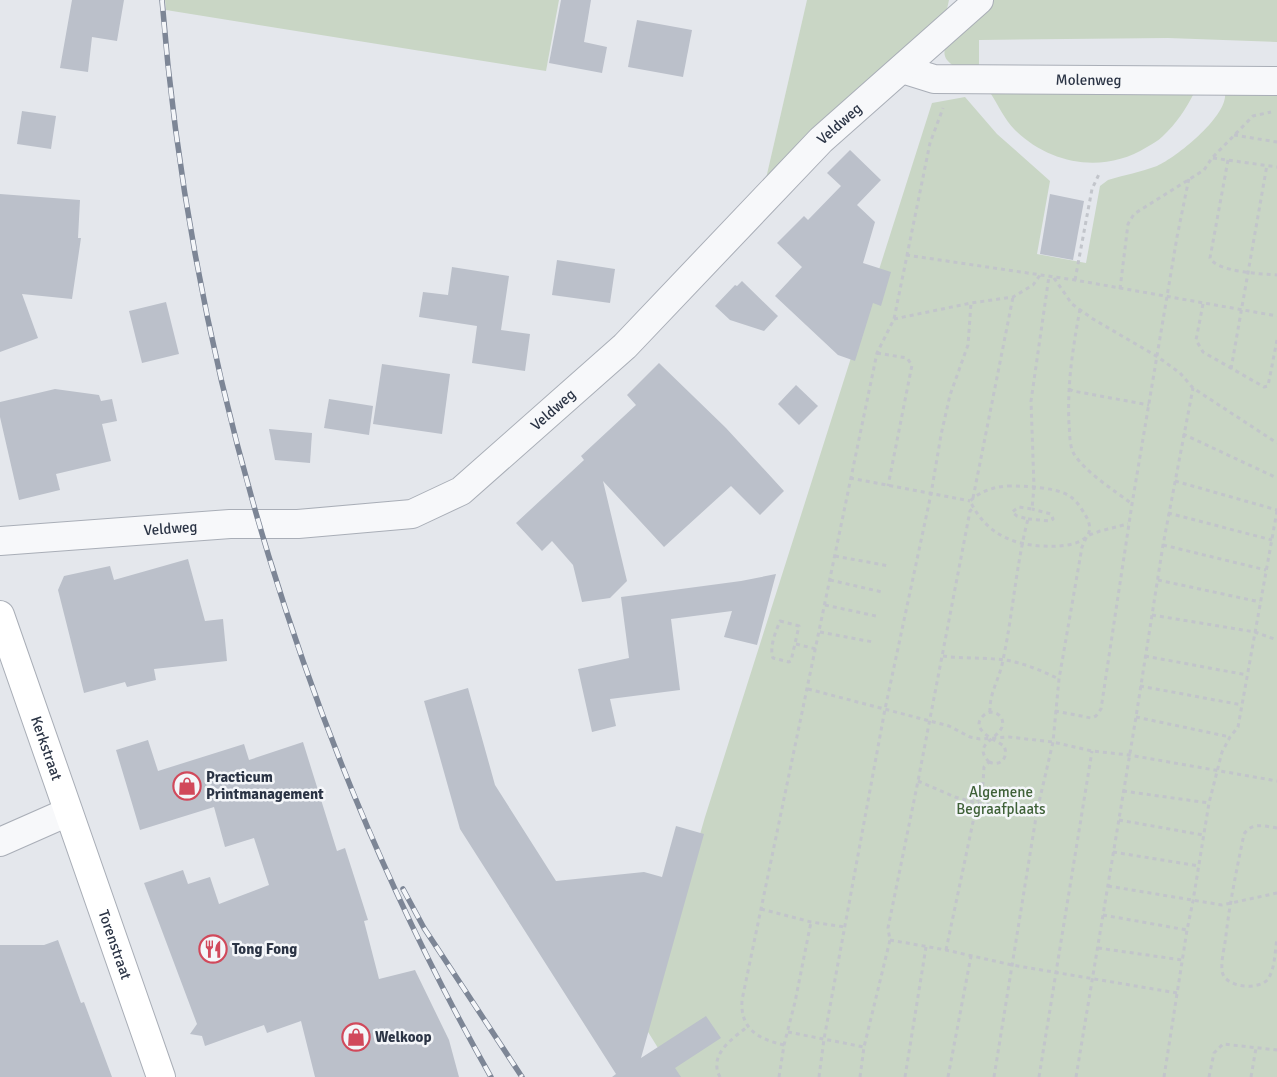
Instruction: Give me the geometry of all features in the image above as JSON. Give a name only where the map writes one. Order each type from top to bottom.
[{"type":"main road","name":"Kerkstraat","points":[[0,615],[68,812]]},
{"type":"main road","name":"Torenstraat","points":[[68,812],[160,1077]]},
{"type":"street","name":"Veldweg","points":[[0,541],[230,524],[298,524],[412,514],[461,492],[625,346],[821,140],[978,0]]},
{"type":"street","name":"Molenweg","points":[[902,69],[934,79],[1277,81]]},
{"type":"street","points":[[0,842],[68,812]]},
{"type":"path","points":[[784,1045],[768,1042],[747,1027],[741,1007],[742,1000],[877,353],[894,319],[930,143],[954,79]]},
{"type":"path","points":[[1120,289],[1128,224],[1134,214],[1204,170],[1212,158],[1253,116],[1277,111]]},
{"type":"path","points":[[1233,135],[1277,142]]},
{"type":"path","points":[[1212,158],[1277,166]]},
{"type":"path","points":[[1228,160],[1210,258],[1217,265],[1248,272],[1277,275]]},
{"type":"path","points":[[1230,369],[1267,165]]},
{"type":"path","points":[[1075,280],[1092,189],[1100,172]]},
{"type":"path","points":[[1055,711],[1091,718],[1096,716],[1101,709],[1128,524],[1177,237],[1189,178]]},
{"type":"path","points":[[906,255],[1075,280],[1167,298],[1277,316]]},
{"type":"path","points":[[894,319],[1013,297],[1033,286],[1040,275]]},
{"type":"path","points":[[1032,509],[1034,487],[1031,401],[1049,276]]},
{"type":"path","points":[[1054,277],[1072,304],[1158,357],[1180,373],[1192,388],[1277,443]]},
{"type":"path","points":[[974,498],[1013,297]]},
{"type":"path","points":[[819,1077],[824,1039],[885,710],[950,395],[968,345],[971,304]]},
{"type":"path","points":[[1203,304],[1196,340],[1203,352],[1264,387],[1268,386],[1277,340]]},
{"type":"path","points":[[1080,309],[1069,388],[1070,439],[1073,452],[1082,464],[1132,504]]},
{"type":"path","points":[[877,353],[907,358],[912,365],[888,486]]},
{"type":"path","points":[[1069,388],[1073,391],[1149,405]]},
{"type":"path","points":[[1076,1077],[1168,513],[1192,388]]},
{"type":"path","points":[[1183,434],[1277,478]]},
{"type":"path","points":[[850,478],[970,501],[981,493],[998,487],[1034,487],[1070,496],[1078,504],[1089,522],[1090,527],[1082,548],[1059,679],[1053,742],[1037,811],[994,1077]]},
{"type":"path","points":[[1164,1077],[1209,803],[1222,752],[1238,727],[1277,510],[1175,481]]},
{"type":"path","points":[[970,501],[984,523],[999,534],[1021,545],[1041,547],[1076,544],[1100,530],[1128,524]]},
{"type":"path","points":[[860,1077],[864,1047],[890,940],[888,928],[970,511],[973,508]]},
{"type":"path","points":[[1019,508],[1032,509],[1051,514],[1053,520],[1050,521],[1028,518],[1017,516],[1012,512],[1019,508]]},
{"type":"path","points":[[1168,513],[1272,540]]},
{"type":"path","points":[[990,712],[992,694],[1003,660],[1021,545],[1028,518]]},
{"type":"path","points":[[1163,545],[1266,570]]},
{"type":"path","points":[[835,556],[889,566]]},
{"type":"path","points":[[830,580],[882,592]]},
{"type":"path","points":[[1158,580],[1260,602]]},
{"type":"path","points":[[825,605],[876,616]]},
{"type":"path","points":[[1152,615],[1255,632],[1277,640]]},
{"type":"path","points":[[780,621],[798,624],[796,644],[791,662],[774,658],[772,647],[780,621]]},
{"type":"path","points":[[820,632],[873,642]]},
{"type":"path","points":[[796,644],[816,649]]},
{"type":"path","points":[[943,656],[1003,660],[1032,667],[1059,679]]},
{"type":"path","points":[[1145,656],[1247,674]]},
{"type":"path","points":[[1140,686],[1242,705]]},
{"type":"path","points":[[808,689],[950,726],[970,738],[992,739],[1009,737],[1053,742],[1092,751],[1129,755],[1277,781]]},
{"type":"path","points":[[992,739],[980,729],[979,722],[983,715],[990,712],[1000,716],[1003,723],[1001,730],[992,739],[984,747],[985,758],[989,762],[996,764],[1005,759],[1006,754],[1004,746],[992,739]]},
{"type":"path","points":[[1136,717],[1230,737]]},
{"type":"path","points":[[1039,1077],[1092,751]]},
{"type":"path","points":[[946,950],[977,802],[983,783],[984,767],[989,762]]},
{"type":"path","points":[[918,781],[955,797],[1037,811]]},
{"type":"path","points":[[1123,791],[1209,803]]},
{"type":"path","points":[[1119,820],[1203,835]]},
{"type":"path","points":[[1277,828],[1255,825],[1248,828],[1244,834],[1230,903],[1222,969],[1225,980],[1231,984],[1258,986],[1264,983],[1272,972],[1277,938]]},
{"type":"path","points":[[1113,852],[1199,866]]},
{"type":"path","points":[[1108,886],[1222,905],[1277,894]]},
{"type":"path","points":[[761,909],[811,922],[845,927]]},
{"type":"path","points":[[1103,915],[1187,930]]},
{"type":"path","points":[[779,1077],[784,1045],[796,1002],[811,922]]},
{"type":"path","points":[[890,940],[1012,965],[1177,993]]},
{"type":"path","points":[[905,1077],[926,947]]},
{"type":"path","points":[[1098,948],[1182,960]]},
{"type":"path","points":[[948,1077],[971,956]]},
{"type":"path","points":[[720,1077],[717,1072],[716,1062],[720,1054],[726,1045],[747,1027]]},
{"type":"path","points":[[788,1032],[864,1047]]},
{"type":"path","points":[[1209,1077],[1214,1053],[1224,1044],[1277,1050]]},
{"type":"path","points":[[1251,1077],[1256,1048]]},
{"type":"green space","points":[[165,0],[559,0],[546,71],[166,10]]},
{"type":"green space","points":[[807,0],[949,0],[945,18],[765,183]]},
{"type":"green space","points":[[993,0],[1277,0],[1277,42],[1168,38],[979,40],[979,70],[961,69],[950,64],[944,53],[946,45],[952,36],[969,19]]},
{"type":"green space","name":"Algemene Begraafplaats","points":[[1277,90],[1277,1077],[676,1077],[645,1027],[705,817],[932,103],[965,97],[997,134],[1050,181],[1037,254],[1086,263],[1100,186],[1108,180],[1157,166],[1176,154],[1200,135],[1210,124],[1224,102],[1225,93]]},
{"type":"green space","points":[[1194,93],[1176,121],[1157,141],[1130,155],[1113,161],[1096,163],[1078,162],[1061,158],[1044,151],[1028,141],[1014,129],[991,94]]},
{"type":"building","points":[[72,0],[124,0],[117,41],[92,37],[88,72],[60,68]]},
{"type":"building","points":[[561,0],[591,0],[584,42],[607,47],[602,73],[549,63]]},
{"type":"building","points":[[637,20],[692,30],[683,77],[628,67]]},
{"type":"building","points":[[22,111],[56,116],[51,149],[17,144]]},
{"type":"building","points":[[850,150],[881,180],[857,205],[875,222],[863,263],[891,272],[881,306],[873,303],[855,361],[838,355],[775,296],[802,267],[777,243],[804,216],[808,220],[841,186],[827,173]]},
{"type":"building","points":[[0,194],[80,200],[78,238],[81,238],[72,299],[22,294],[38,338],[0,352]]},
{"type":"building","points":[[1050,194],[1084,201],[1073,260],[1040,254]]},
{"type":"building","points":[[557,260],[615,269],[610,303],[552,295]]},
{"type":"building","points":[[452,267],[509,276],[501,330],[530,334],[525,371],[472,363],[477,326],[419,317],[423,292],[448,295]]},
{"type":"building","points":[[742,281],[778,316],[764,331],[730,320],[715,306],[735,285],[737,286]]},
{"type":"building","points":[[166,302],[179,354],[142,363],[129,311]]},
{"type":"building","points":[[659,363],[726,428],[784,491],[760,515],[731,486],[664,547],[603,481],[627,581],[610,598],[582,602],[573,565],[552,541],[542,551],[516,523],[584,460],[581,456],[636,405],[627,395]]},
{"type":"building","points":[[382,364],[450,374],[442,434],[373,424]]},
{"type":"building","points":[[796,385],[818,406],[799,425],[778,404]]},
{"type":"building","points":[[55,389],[99,395],[101,401],[112,399],[117,421],[102,424],[111,461],[56,474],[60,490],[19,500],[0,417],[0,402]]},
{"type":"building","points":[[329,399],[373,406],[369,435],[324,428]]},
{"type":"building","points":[[269,429],[312,433],[310,463],[275,460]]},
{"type":"building","points":[[188,559],[205,621],[223,619],[227,661],[154,669],[156,680],[127,687],[125,682],[84,693],[58,590],[64,576],[110,566],[114,580]]},
{"type":"building","points":[[776,574],[757,645],[724,637],[732,611],[671,619],[680,690],[610,699],[616,726],[592,732],[578,669],[629,658],[621,597],[741,581]]},
{"type":"building","points":[[468,688],[495,785],[556,881],[644,872],[662,877],[676,826],[704,834],[641,1058],[706,1016],[721,1038],[675,1068],[681,1077],[612,1077],[616,1074],[460,829],[424,701]]},
{"type":"building","points":[[148,740],[158,771],[244,744],[249,760],[303,742],[337,851],[345,848],[368,920],[364,921],[379,979],[415,970],[449,1040],[459,1077],[315,1077],[301,1021],[267,1033],[264,1025],[205,1046],[202,1036],[190,1034],[197,1024],[144,883],[183,870],[188,884],[210,877],[219,904],[269,885],[254,838],[225,847],[214,807],[140,830],[116,750]]},
{"type":"building","points":[[58,940],[81,1003],[84,1002],[112,1077],[0,1077],[0,945],[44,945]]},
{"type":"railway","points":[[162,0],[177,139],[200,279],[231,418],[269,556],[314,692],[366,824],[426,953],[491,1077]]},
{"type":"railway","points":[[403,889],[424,928],[522,1077]]},
{"type":"place","name":"Practicum Printmanagement","points":[[187,786]]},
{"type":"place","name":"Tong Fong","points":[[213,949]]},
{"type":"place","name":"Welkoop","points":[[356,1037]]}]
